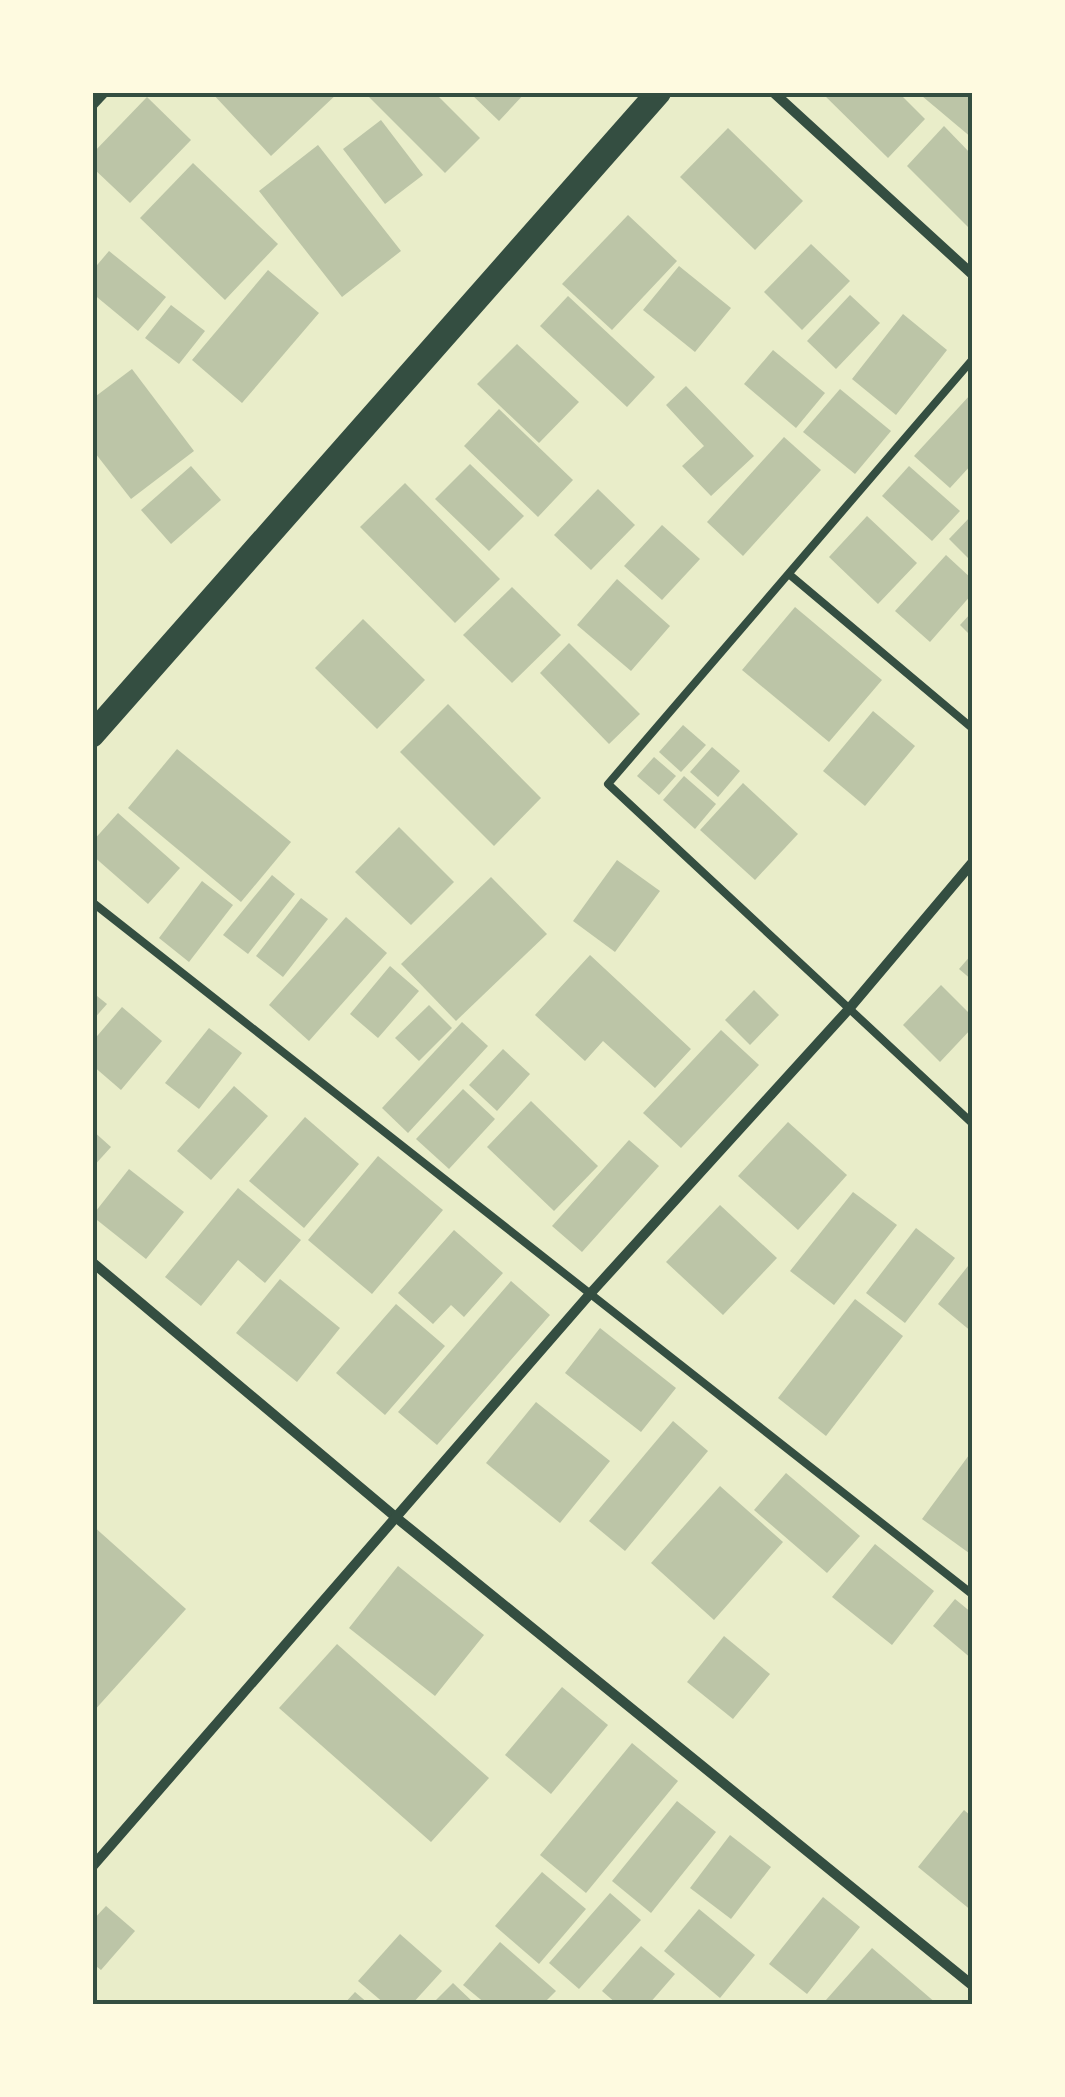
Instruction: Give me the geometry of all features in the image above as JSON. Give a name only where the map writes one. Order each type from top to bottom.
[{"type":"main road","points":[[92,734],[660,92]]},
{"type":"street","points":[[773,92],[972,274]]},
{"type":"street","points":[[92,1867],[589,1295],[848,1010],[972,863]]},
{"type":"street","points":[[92,1262],[398,1518],[972,1985]]},
{"type":"lane","points":[[92,107],[106,92]]},
{"type":"lane","points":[[972,360],[608,784],[972,1124]]},
{"type":"lane","points":[[790,576],[972,728]]},
{"type":"lane","points":[[92,902],[972,1594]]},
{"type":"building","points":[[211,92],[339,92],[271,156]]},
{"type":"building","points":[[364,92],[434,92],[480,138],[445,173]]},
{"type":"building","points":[[469,92],[526,92],[499,121]]},
{"type":"building","points":[[821,92],[898,92],[925,119],[888,158]]},
{"type":"building","points":[[925,92],[972,92],[972,138],[922,96]]},
{"type":"building","points":[[147,97],[191,140],[130,203],[92,167],[92,154]]},
{"type":"building","points":[[381,120],[423,175],[385,204],[343,149]]},
{"type":"building","points":[[944,126],[972,155],[972,231],[907,166]]},
{"type":"building","points":[[728,128],[803,201],[755,250],[680,177]]},
{"type":"building","points":[[318,145],[401,251],[342,297],[259,191]]},
{"type":"building","points":[[193,163],[278,244],[225,300],[140,218]]},
{"type":"building","points":[[628,215],[677,261],[612,330],[562,284]]},
{"type":"building","points":[[811,244],[850,281],[802,330],[764,292]]},
{"type":"building","points":[[109,251],[166,297],[138,331],[92,293],[92,271]]},
{"type":"building","points":[[679,266],[731,308],[695,352],[643,310]]},
{"type":"building","points":[[268,270],[319,313],[242,403],[192,360]]},
{"type":"building","points":[[850,295],[880,323],[836,369],[807,341]]},
{"type":"building","points":[[568,296],[655,377],[627,407],[540,326]]},
{"type":"building","points":[[171,305],[205,331],[179,364],[145,338]]},
{"type":"building","points":[[903,314],[947,350],[896,415],[852,379]]},
{"type":"building","points":[[517,344],[579,402],[539,443],[477,384]]},
{"type":"building","points":[[773,350],[825,393],[796,428],[744,384]]},
{"type":"building","points":[[132,369],[194,451],[131,499],[92,449],[92,399]]},
{"type":"building","points":[[686,386],[754,456],[711,496],[682,466],[704,446],[666,405]]},
{"type":"building","points":[[840,389],[891,431],[855,474],[803,432]]},
{"type":"building","points":[[971,394],[972,464],[950,488],[914,456]]},
{"type":"building","points":[[499,409],[573,480],[538,517],[464,446]]},
{"type":"building","points":[[784,437],[821,470],[743,556],[707,522]]},
{"type":"building","points":[[470,464],[524,516],[489,551],[435,499]]},
{"type":"building","points":[[191,466],[221,500],[171,544],[141,510]]},
{"type":"building","points":[[909,466],[960,511],[932,541],[882,496]]},
{"type":"building","points":[[405,483],[500,579],[455,623],[360,527]]},
{"type":"building","points":[[598,489],[635,525],[591,570],[554,535]]},
{"type":"building","points":[[972,515],[972,562],[949,539]]},
{"type":"building","points":[[867,516],[917,563],[878,604],[829,557]]},
{"type":"building","points":[[662,525],[700,559],[662,600],[624,566]]},
{"type":"building","points":[[946,555],[972,579],[972,594],[930,642],[895,611]]},
{"type":"building","points":[[617,579],[670,626],[631,671],[577,625]]},
{"type":"building","points":[[512,587],[561,635],[512,683],[463,635]]},
{"type":"building","points":[[795,607],[882,680],[829,742],[742,670]]},
{"type":"building","points":[[972,612],[972,637],[960,625]]},
{"type":"building","points":[[363,619],[425,680],[377,729],[315,668]]},
{"type":"building","points":[[569,643],[640,714],[609,744],[540,673]]},
{"type":"building","points":[[448,704],[541,798],[494,846],[400,752]]},
{"type":"building","points":[[873,711],[915,746],[865,806],[823,771]]},
{"type":"building","points":[[683,725],[706,745],[681,772],[659,752]]},
{"type":"building","points":[[712,747],[740,771],[718,797],[690,772]]},
{"type":"building","points":[[177,749],[291,842],[241,902],[128,808]]},
{"type":"building","points":[[654,757],[676,776],[659,795],[637,776]]},
{"type":"building","points":[[684,776],[716,804],[695,829],[663,800]]},
{"type":"building","points":[[743,783],[798,834],[755,880],[700,830]]},
{"type":"building","points":[[118,813],[180,868],[148,904],[92,855],[92,842]]},
{"type":"building","points":[[399,827],[454,882],[411,925],[355,872]]},
{"type":"building","points":[[617,860],[660,891],[615,952],[573,921]]},
{"type":"building","points":[[272,875],[295,894],[248,954],[223,935]]},
{"type":"building","points":[[491,877],[547,934],[456,1021],[401,964]]},
{"type":"building","points":[[202,881],[233,905],[189,962],[159,938]]},
{"type":"building","points":[[301,898],[328,919],[283,977],[256,956]]},
{"type":"building","points":[[346,917],[387,953],[309,1041],[269,1005]]},
{"type":"building","points":[[972,954],[972,980],[959,969]]},
{"type":"building","points":[[590,955],[691,1049],[655,1088],[603,1041],[585,1061],[535,1015]]},
{"type":"building","points":[[390,966],[419,991],[378,1038],[350,1014]]},
{"type":"building","points":[[941,985],[972,1016],[972,1028],[940,1062],[903,1025]]},
{"type":"building","points":[[754,990],[779,1015],[750,1045],[725,1020]]},
{"type":"building","points":[[92,992],[107,1004],[92,1021]]},
{"type":"building","points":[[429,1005],[452,1028],[419,1061],[395,1038]]},
{"type":"building","points":[[122,1007],[162,1041],[121,1090],[92,1065],[92,1042]]},
{"type":"building","points":[[462,1022],[488,1046],[408,1133],[382,1108]]},
{"type":"building","points":[[209,1028],[242,1053],[199,1109],[165,1083]]},
{"type":"building","points":[[721,1030],[759,1065],[681,1148],[643,1113]]},
{"type":"building","points":[[503,1049],[530,1074],[497,1111],[469,1085]]},
{"type":"building","points":[[234,1086],[268,1116],[211,1180],[177,1151]]},
{"type":"building","points":[[463,1089],[495,1119],[449,1169],[416,1139]]},
{"type":"building","points":[[531,1101],[598,1166],[554,1211],[487,1147]]},
{"type":"building","points":[[305,1117],[359,1164],[304,1228],[249,1181]]},
{"type":"building","points":[[788,1122],[847,1175],[798,1230],[738,1176]]},
{"type":"building","points":[[92,1130],[111,1147],[92,1168]]},
{"type":"building","points":[[629,1140],[659,1166],[582,1252],[552,1226]]},
{"type":"building","points":[[378,1156],[443,1210],[372,1294],[308,1240]]},
{"type":"building","points":[[129,1169],[184,1212],[146,1259],[92,1216]]},
{"type":"building","points":[[238,1188],[301,1240],[265,1283],[238,1260],[201,1306],[165,1277]]},
{"type":"building","points":[[853,1192],[897,1225],[834,1305],[790,1271]]},
{"type":"building","points":[[720,1205],[777,1258],[723,1315],[666,1262]]},
{"type":"building","points":[[916,1228],[955,1258],[905,1323],[866,1293]]},
{"type":"building","points":[[454,1230],[503,1273],[464,1317],[451,1305],[433,1324],[398,1293]]},
{"type":"building","points":[[972,1261],[972,1332],[938,1304]]},
{"type":"building","points":[[280,1279],[340,1328],[297,1382],[236,1333]]},
{"type":"building","points":[[511,1281],[550,1315],[437,1445],[398,1412]]},
{"type":"building","points":[[855,1299],[903,1336],[826,1436],[778,1398]]},
{"type":"building","points":[[396,1304],[445,1346],[385,1415],[336,1373]]},
{"type":"building","points":[[600,1328],[676,1388],[641,1432],[565,1373]]},
{"type":"building","points":[[536,1402],[610,1461],[560,1523],[486,1463]]},
{"type":"building","points":[[673,1421],[708,1451],[625,1551],[589,1521]]},
{"type":"building","points":[[972,1451],[972,1548],[969,1553],[922,1519]]},
{"type":"building","points":[[786,1473],[860,1536],[827,1573],[754,1510]]},
{"type":"building","points":[[720,1486],[783,1542],[714,1620],[651,1563]]},
{"type":"building","points":[[92,1525],[186,1609],[92,1713]]},
{"type":"building","points":[[875,1544],[934,1591],[892,1645],[832,1597]]},
{"type":"building","points":[[398,1566],[484,1635],[435,1696],[349,1628]]},
{"type":"building","points":[[955,1599],[972,1613],[972,1659],[933,1626]]},
{"type":"building","points":[[724,1636],[770,1674],[733,1719],[687,1682]]},
{"type":"building","points":[[337,1644],[489,1778],[431,1842],[279,1708]]},
{"type":"building","points":[[562,1687],[608,1725],[551,1794],[505,1755]]},
{"type":"building","points":[[632,1743],[678,1781],[586,1893],[540,1855]]},
{"type":"building","points":[[677,1801],[716,1832],[651,1913],[612,1881]]},
{"type":"building","points":[[964,1810],[972,1817],[972,1911],[918,1867]]},
{"type":"building","points":[[730,1835],[771,1867],[731,1919],[690,1888]]},
{"type":"building","points":[[542,1872],[586,1909],[539,1964],[495,1926]]},
{"type":"building","points":[[610,1893],[641,1920],[579,1989],[549,1963]]},
{"type":"building","points":[[823,1897],[860,1927],[807,1994],[769,1964]]},
{"type":"building","points":[[106,1906],[135,1931],[101,1970],[92,1963],[92,1921]]},
{"type":"building","points":[[699,1909],[755,1955],[720,1998],[664,1951]]},
{"type":"building","points":[[400,1934],[442,1971],[412,2004],[385,2004],[358,1981]]},
{"type":"building","points":[[500,1942],[556,1991],[543,2004],[486,2004],[463,1985]]},
{"type":"building","points":[[641,1946],[675,1974],[649,2004],[617,2004],[602,1991]]},
{"type":"building","points":[[872,1948],[937,2004],[830,2004],[826,2000]]},
{"type":"building","points":[[453,1983],[475,2004],[432,2004]]},
{"type":"building","points":[[355,1992],[369,2004],[344,2004]]}]
